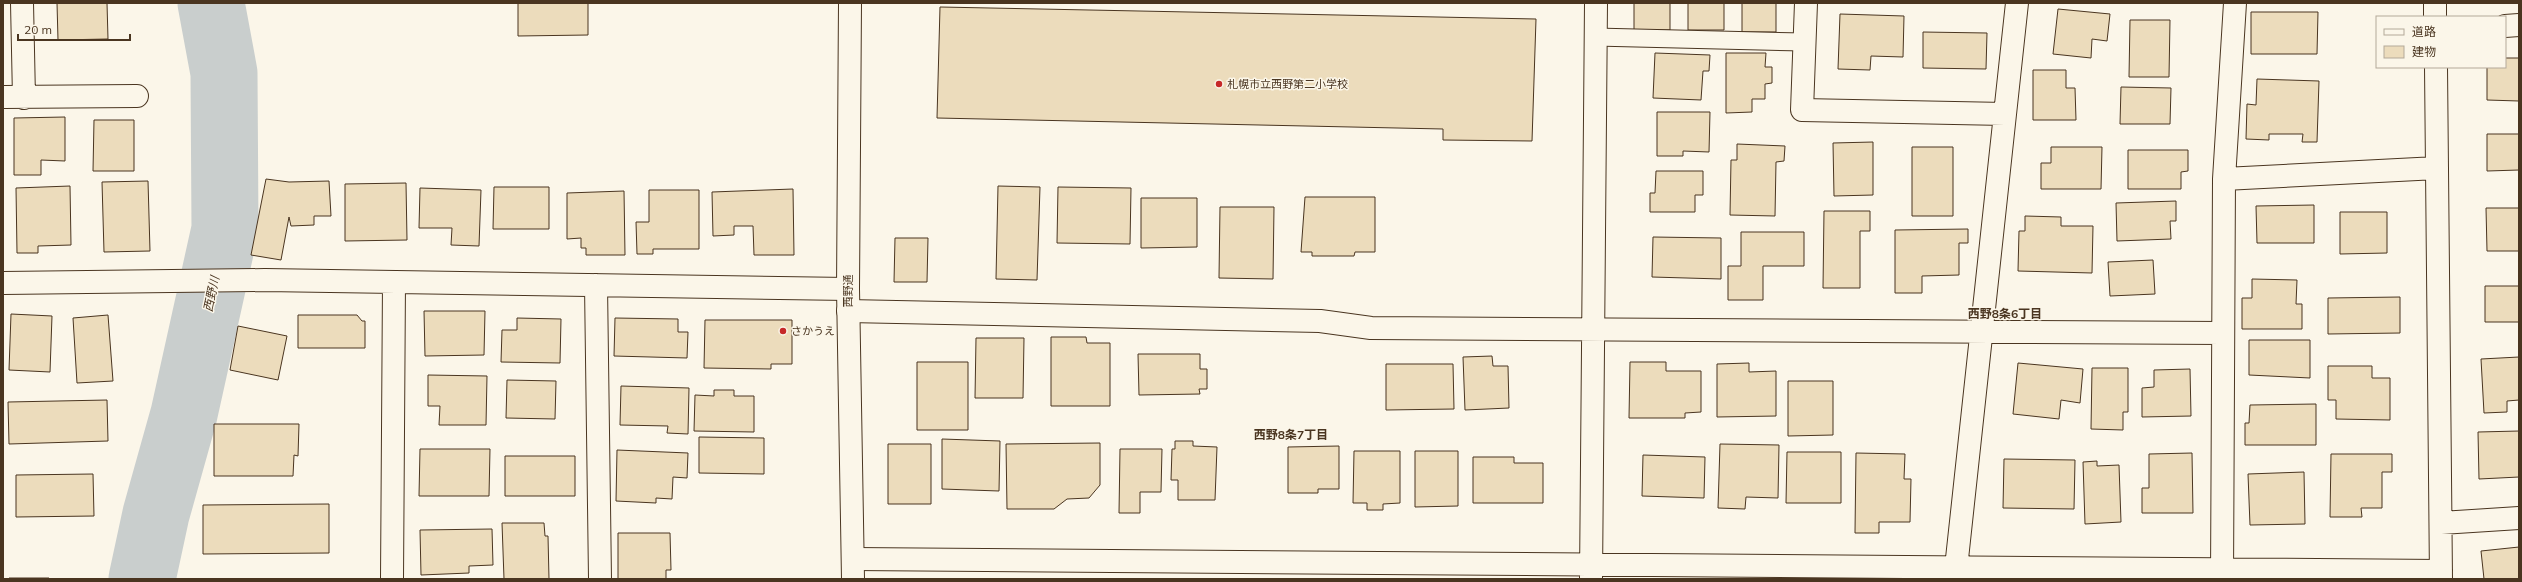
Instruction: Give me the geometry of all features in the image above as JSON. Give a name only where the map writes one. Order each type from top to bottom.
[{"type":"street","points":[[22,3],[14,97],[137,96]]},
{"type":"street","name":"西野通","points":[[850,3],[848,312],[853,569]]},
{"type":"street","points":[[1591,572],[1596,3]]},
{"type":"street","points":[[1806,3],[1802,110],[2005,114]]},
{"type":"street","points":[[1956,568],[2017,3]]},
{"type":"street","points":[[2222,574],[2224,179],[2235,3]]},
{"type":"street","points":[[2435,3],[2435,16]]},
{"type":"street","points":[[2506,26],[2519,25]]},
{"type":"street","points":[[853,569],[1591,572],[1956,568],[2222,574],[2441,575],[2436,68]]},
{"type":"street","points":[[2224,179],[2437,168]]},
{"type":"street","points":[[3,283],[166,283],[265,280],[848,289]]},
{"type":"street","points":[[392,579],[394,282]]},
{"type":"street","points":[[596,285],[600,579]]},
{"type":"street","points":[[848,312],[1320,321],[1371,328],[1593,328],[2223,333]]},
{"type":"street","points":[[2441,523],[2519,518]]},
{"type":"lane","points":[[1595,37],[1804,42]]},
{"type":"building","points":[[57,3],[107,3],[108,39],[58,40]]},
{"type":"building","points":[[518,3],[588,3],[588,35],[518,36]]},
{"type":"building","points":[[1634,3],[1670,3],[1670,30],[1634,30]]},
{"type":"building","points":[[1688,3],[1724,3],[1724,30],[1688,30]]},
{"type":"building","points":[[1742,3],[1776,3],[1776,32],[1742,32]]},
{"type":"building","points":[[940,7],[1536,19],[1532,141],[1443,140],[1443,129],[937,118]]},
{"type":"building","points":[[2058,9],[2110,14],[2107,41],[2092,39],[2091,58],[2053,54]]},
{"type":"building","points":[[2251,12],[2318,12],[2317,54],[2251,54]]},
{"type":"building","points":[[1840,14],[1904,16],[1903,57],[1871,56],[1870,70],[1838,69]]},
{"type":"building","points":[[2130,20],[2170,20],[2169,77],[2129,77]]},
{"type":"building","points":[[1923,32],[1987,33],[1986,69],[1923,68]]},
{"type":"building","points":[[1655,53],[1710,55],[1709,71],[1703,71],[1701,100],[1653,98]]},
{"type":"building","points":[[1726,53],[1766,53],[1765,67],[1772,67],[1772,83],[1765,84],[1765,99],[1752,99],[1752,112],[1726,113]]},
{"type":"building","points":[[2506,58],[2519,58],[2519,101],[2487,100],[2487,68],[2506,68]]},
{"type":"building","points":[[2033,70],[2066,70],[2066,88],[2075,88],[2076,120],[2033,120]]},
{"type":"building","points":[[2257,79],[2319,81],[2317,142],[2302,142],[2303,134],[2269,134],[2269,140],[2246,139],[2247,104],[2256,105]]},
{"type":"building","points":[[2121,87],[2171,88],[2170,124],[2120,124]]},
{"type":"building","points":[[1657,112],[1710,112],[1709,152],[1683,151],[1683,156],[1657,156]]},
{"type":"building","points":[[65,117],[65,161],[41,160],[41,175],[14,175],[14,118]]},
{"type":"building","points":[[94,120],[134,120],[134,171],[93,171]]},
{"type":"building","points":[[2487,134],[2519,134],[2519,170],[2487,171]]},
{"type":"building","points":[[1873,142],[1873,195],[1834,196],[1833,143]]},
{"type":"building","points":[[1737,144],[1785,146],[1784,161],[1776,162],[1775,216],[1730,215],[1731,160],[1737,160]]},
{"type":"building","points":[[1912,147],[1953,147],[1953,216],[1912,216]]},
{"type":"building","points":[[2051,147],[2102,147],[2101,189],[2041,189],[2041,163],[2051,163]]},
{"type":"building","points":[[2128,150],[2188,150],[2188,171],[2181,172],[2181,189],[2128,189]]},
{"type":"building","points":[[1656,171],[1703,171],[1703,195],[1695,195],[1695,212],[1650,212],[1650,193],[1655,193]]},
{"type":"building","points":[[266,179],[289,182],[329,181],[331,216],[314,216],[314,225],[291,226],[289,217],[281,260],[251,255]]},
{"type":"building","points":[[148,181],[150,251],[104,252],[102,182]]},
{"type":"building","points":[[406,183],[407,240],[345,241],[345,184]]},
{"type":"building","points":[[70,186],[71,245],[38,246],[38,253],[17,253],[16,188]]},
{"type":"building","points":[[998,186],[1040,187],[1037,280],[996,279]]},
{"type":"building","points":[[494,187],[549,187],[549,229],[493,229]]},
{"type":"building","points":[[1058,187],[1131,188],[1130,244],[1057,243]]},
{"type":"building","points":[[420,188],[481,190],[479,246],[451,245],[452,228],[419,228]]},
{"type":"building","points":[[793,189],[794,255],[754,255],[753,226],[734,226],[734,235],[713,236],[712,192]]},
{"type":"building","points":[[649,190],[699,190],[699,249],[653,249],[653,254],[637,254],[636,222],[649,222]]},
{"type":"building","points":[[624,191],[625,255],[586,255],[586,248],[581,248],[581,238],[567,239],[567,193]]},
{"type":"building","points":[[1305,197],[1375,197],[1375,252],[1355,252],[1354,256],[1312,256],[1312,252],[1301,252]]},
{"type":"building","points":[[1141,198],[1197,198],[1197,247],[1141,248]]},
{"type":"building","points":[[2176,201],[2176,221],[2170,221],[2171,239],[2117,241],[2116,203]]},
{"type":"building","points":[[2314,205],[2314,243],[2257,243],[2256,206]]},
{"type":"building","points":[[1220,207],[1274,207],[1273,279],[1219,278]]},
{"type":"building","points":[[2486,208],[2519,208],[2519,251],[2487,251]]},
{"type":"building","points":[[1824,211],[1870,211],[1870,231],[1860,231],[1860,288],[1823,288]]},
{"type":"building","points":[[2340,212],[2387,212],[2387,253],[2340,254]]},
{"type":"building","points":[[2025,216],[2061,217],[2061,226],[2093,226],[2092,273],[2018,271],[2019,231],[2025,231]]},
{"type":"building","points":[[1968,229],[1968,243],[1959,243],[1959,275],[1922,276],[1922,293],[1895,293],[1895,230]]},
{"type":"building","points":[[1741,232],[1804,232],[1804,266],[1763,266],[1763,300],[1728,300],[1728,266],[1741,266]]},
{"type":"building","points":[[1653,237],[1721,238],[1721,279],[1652,277]]},
{"type":"building","points":[[895,238],[928,238],[927,282],[894,282]]},
{"type":"building","points":[[2153,260],[2155,294],[2110,296],[2108,262]]},
{"type":"building","points":[[2252,279],[2297,280],[2296,304],[2302,304],[2302,329],[2242,329],[2242,298],[2252,298]]},
{"type":"building","points":[[2485,286],[2519,286],[2519,322],[2485,322]]},
{"type":"building","points":[[2400,297],[2400,333],[2328,334],[2328,298]]},
{"type":"building","points":[[424,311],[485,311],[484,355],[425,356]]},
{"type":"building","points":[[11,314],[52,316],[50,372],[9,370]]},
{"type":"building","points":[[108,315],[113,381],[77,383],[73,318]]},
{"type":"building","points":[[298,315],[357,315],[362,321],[365,321],[365,348],[298,348]]},
{"type":"building","points":[[517,318],[561,319],[560,363],[501,362],[502,330],[517,330]]},
{"type":"building","points":[[615,318],[678,319],[678,332],[688,332],[687,358],[614,356]]},
{"type":"building","points":[[705,320],[792,320],[792,364],[771,364],[771,369],[704,368]]},
{"type":"building","points":[[238,326],[287,336],[278,380],[230,370]]},
{"type":"building","points":[[1051,337],[1086,337],[1087,343],[1110,343],[1110,406],[1051,406]]},
{"type":"building","points":[[976,338],[1024,338],[1023,398],[975,398]]},
{"type":"building","points":[[2249,340],[2310,340],[2310,378],[2249,375]]},
{"type":"building","points":[[1138,354],[1200,354],[1200,369],[1207,369],[1207,389],[1199,389],[1200,394],[1139,395]]},
{"type":"building","points":[[1492,356],[1493,366],[1508,366],[1509,408],[1465,410],[1463,357]]},
{"type":"building","points":[[2519,357],[2519,400],[2507,401],[2507,412],[2484,413],[2481,359]]},
{"type":"building","points":[[917,362],[968,362],[968,430],[917,430]]},
{"type":"building","points":[[1630,362],[1666,362],[1666,371],[1701,371],[1701,412],[1685,413],[1685,418],[1629,418]]},
{"type":"building","points":[[1749,363],[1749,372],[1776,371],[1776,416],[1717,417],[1717,364]]},
{"type":"building","points":[[2018,363],[2083,369],[2080,403],[2061,400],[2059,419],[2013,414]]},
{"type":"building","points":[[1386,364],[1453,364],[1454,409],[1386,410]]},
{"type":"building","points":[[2328,366],[2372,366],[2372,378],[2390,378],[2390,420],[2336,419],[2336,400],[2328,400]]},
{"type":"building","points":[[2092,368],[2128,368],[2128,412],[2123,412],[2123,430],[2091,429]]},
{"type":"building","points":[[2190,369],[2191,416],[2142,417],[2142,388],[2154,387],[2154,370]]},
{"type":"building","points":[[428,375],[487,376],[486,425],[439,425],[440,406],[428,406]]},
{"type":"building","points":[[507,380],[556,381],[555,419],[506,418]]},
{"type":"building","points":[[1788,381],[1833,381],[1833,435],[1788,436]]},
{"type":"building","points":[[621,386],[689,388],[688,434],[667,433],[668,426],[620,425]]},
{"type":"building","points":[[714,390],[734,390],[734,396],[754,396],[754,432],[694,431],[695,395],[714,396]]},
{"type":"building","points":[[107,400],[108,441],[9,444],[8,402]]},
{"type":"building","points":[[2316,404],[2316,445],[2245,445],[2245,423],[2249,423],[2250,405]]},
{"type":"building","points":[[214,424],[299,424],[298,456],[294,455],[293,476],[214,476]]},
{"type":"building","points":[[2519,431],[2519,477],[2479,479],[2478,432]]},
{"type":"building","points":[[699,437],[764,438],[764,474],[699,473]]},
{"type":"building","points":[[942,439],[1000,441],[999,491],[942,489]]},
{"type":"building","points":[[1175,441],[1193,441],[1193,446],[1217,447],[1215,500],[1178,500],[1178,480],[1171,480],[1172,449],[1175,449]]},
{"type":"building","points":[[1100,443],[1100,485],[1089,498],[1067,499],[1054,509],[1007,509],[1006,444]]},
{"type":"building","points":[[888,444],[931,444],[931,504],[888,504]]},
{"type":"building","points":[[1720,444],[1779,445],[1778,498],[1746,497],[1745,509],[1718,508]]},
{"type":"building","points":[[1339,446],[1339,489],[1318,489],[1318,493],[1288,493],[1288,447]]},
{"type":"building","points":[[420,449],[490,449],[489,496],[419,496]]},
{"type":"building","points":[[1120,449],[1162,449],[1161,492],[1140,492],[1140,513],[1119,513]]},
{"type":"building","points":[[617,450],[688,453],[687,478],[673,477],[672,499],[656,498],[656,503],[616,501]]},
{"type":"building","points":[[1354,451],[1400,451],[1400,503],[1383,504],[1383,510],[1367,510],[1367,503],[1353,503]]},
{"type":"building","points":[[1415,451],[1458,451],[1458,506],[1415,507]]},
{"type":"building","points":[[1787,452],[1841,452],[1841,503],[1786,503]]},
{"type":"building","points":[[1856,453],[1905,454],[1904,479],[1911,479],[1910,522],[1879,522],[1879,533],[1855,533]]},
{"type":"building","points":[[2192,453],[2193,513],[2142,513],[2142,488],[2149,488],[2149,454]]},
{"type":"building","points":[[2331,454],[2392,454],[2392,472],[2382,472],[2382,508],[2361,508],[2362,517],[2330,517]]},
{"type":"building","points":[[1643,455],[1705,457],[1704,498],[1642,496]]},
{"type":"building","points":[[505,456],[575,456],[575,496],[505,496]]},
{"type":"building","points":[[1473,457],[1514,457],[1514,463],[1543,463],[1543,503],[1473,503]]},
{"type":"building","points":[[2004,459],[2075,460],[2074,509],[2003,508]]},
{"type":"building","points":[[2097,461],[2097,466],[2119,465],[2121,522],[2085,524],[2083,462]]},
{"type":"building","points":[[2304,472],[2305,524],[2250,525],[2248,474]]},
{"type":"building","points":[[93,474],[94,516],[16,517],[16,475]]},
{"type":"building","points":[[329,504],[329,553],[203,554],[203,505]]},
{"type":"building","points":[[502,523],[544,523],[545,536],[548,536],[549,579],[504,579]]},
{"type":"building","points":[[492,529],[493,565],[469,566],[469,573],[421,575],[420,530]]},
{"type":"building","points":[[618,533],[670,533],[671,570],[666,570],[666,579],[618,579]]},
{"type":"building","points":[[2519,547],[2519,579],[2484,579],[2481,551]]},
{"type":"building","points":[[49,578],[49,579],[9,579]]},
{"type":"waterway","name":"西野川","points":[[142,579],[156,514],[184,414],[225,229],[224,73],[211,3]]},
{"type":"place","name":"札幌市立西野第二小学校","points":[[1219,84]]},
{"type":"place","name":"さかうえ","points":[[783,331]]},
{"type":"district","name":"西野8条6丁目","points":[[2005,313]]},
{"type":"district","name":"西野8条7丁目","points":[[1291,434]]}]
